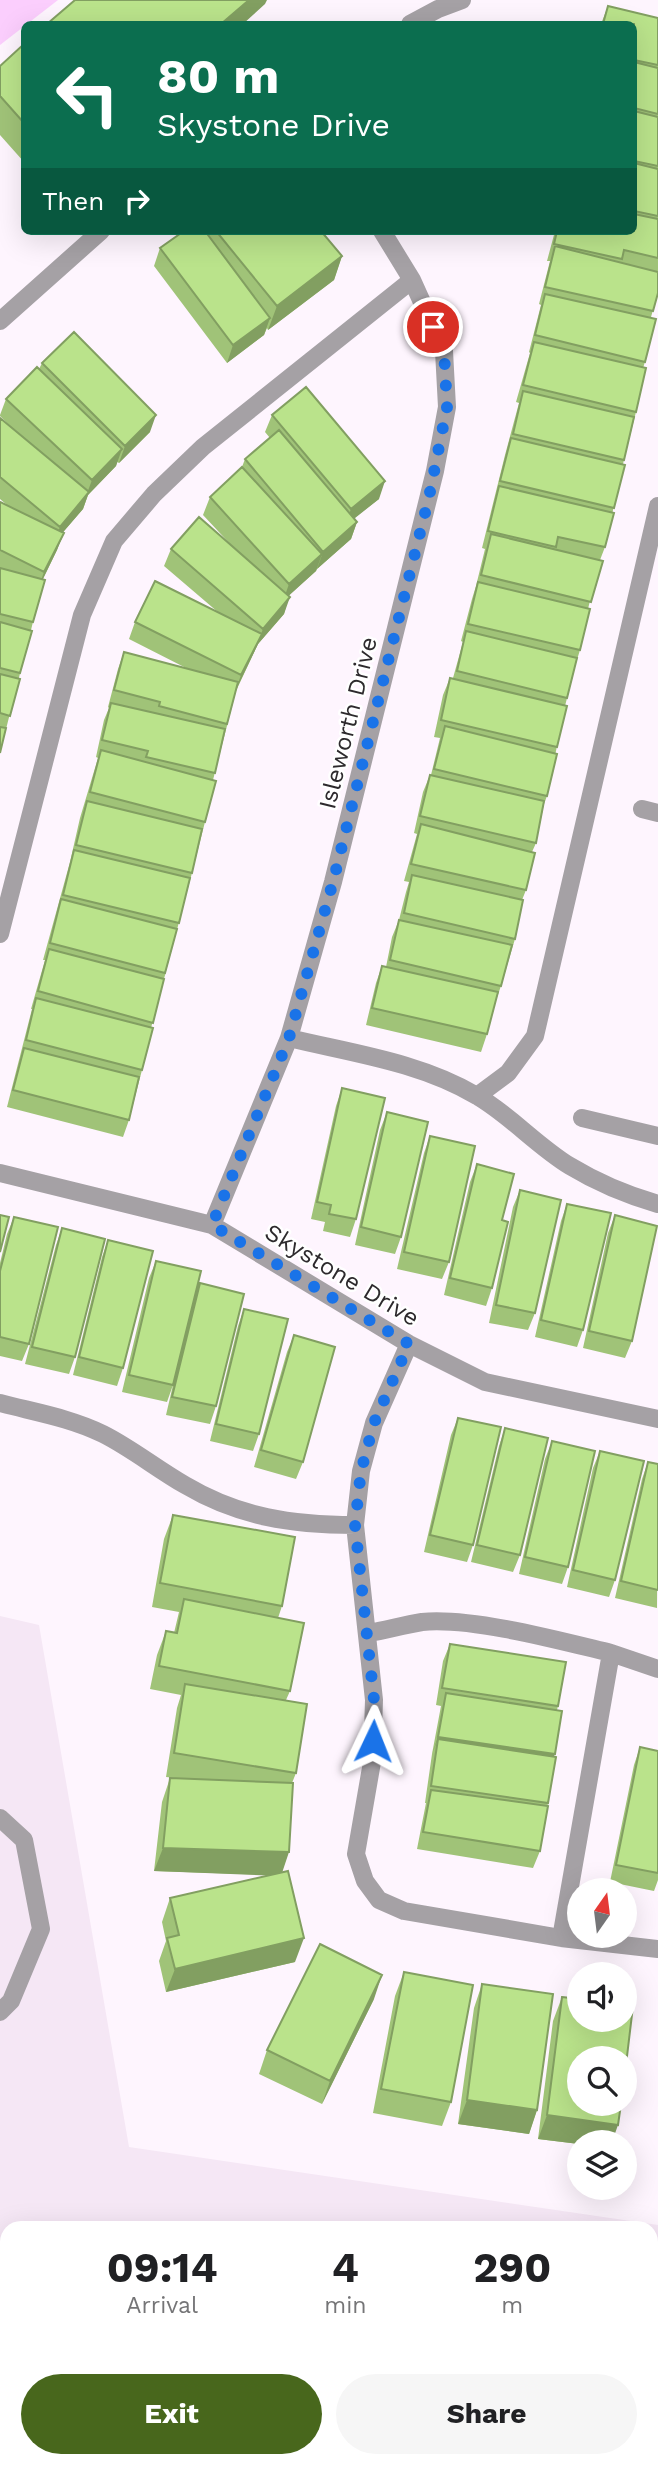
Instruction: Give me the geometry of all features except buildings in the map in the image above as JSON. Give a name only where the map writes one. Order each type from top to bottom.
[{"type":"street","points":[[416,21],[462,0]]},
{"type":"street","points":[[0,321],[97,235]]},
{"type":"street","name":"Isleworth Drive","points":[[212,1225],[289,1038],[333,882],[432,484],[447,407],[444,351],[412,280],[384,235]]},
{"type":"street","points":[[0,934],[82,615],[114,541],[154,494],[203,447],[412,280]]},
{"type":"street","points":[[477,1096],[508,1073],[535,1036],[658,506]]},
{"type":"street","points":[[289,1038],[412,1067],[477,1096],[569,1166],[619,1192],[658,1204]]},
{"type":"street","points":[[582,1118],[658,1136]]},
{"type":"street","name":"Skystone Drive","points":[[0,1173],[212,1225],[409,1344],[485,1382],[658,1419]]},
{"type":"street","points":[[409,1344],[374,1423],[361,1471],[355,1525],[356,1562],[369,1633],[374,1700],[372,1762],[356,1854],[365,1881],[379,1900],[404,1911],[561,1938],[658,1949]]},
{"type":"street","points":[[0,1403],[65,1420],[103,1434],[223,1505],[261,1518],[303,1525],[355,1525]]},
{"type":"street","points":[[369,1633],[425,1622],[462,1625],[542,1636],[611,1653],[658,1669]]},
{"type":"street","points":[[561,1938],[611,1653]]},
{"type":"street","points":[[0,1818],[24,1840],[41,1929],[11,2001],[0,2012]]},
{"type":"shaded area","points":[[0,0],[58,0],[31,21],[21,21],[21,29],[0,45]]},
{"type":"shaded area","points":[[0,1616],[39,1625],[129,2147],[631,2221],[0,2221]]},
{"type":"route","points":[[373,1741],[374,1700],[369,1633],[356,1562],[355,1525],[361,1471],[374,1423],[409,1344],[212,1225],[289,1038],[333,882],[429,497],[447,407],[444,351],[433,327]]}]
